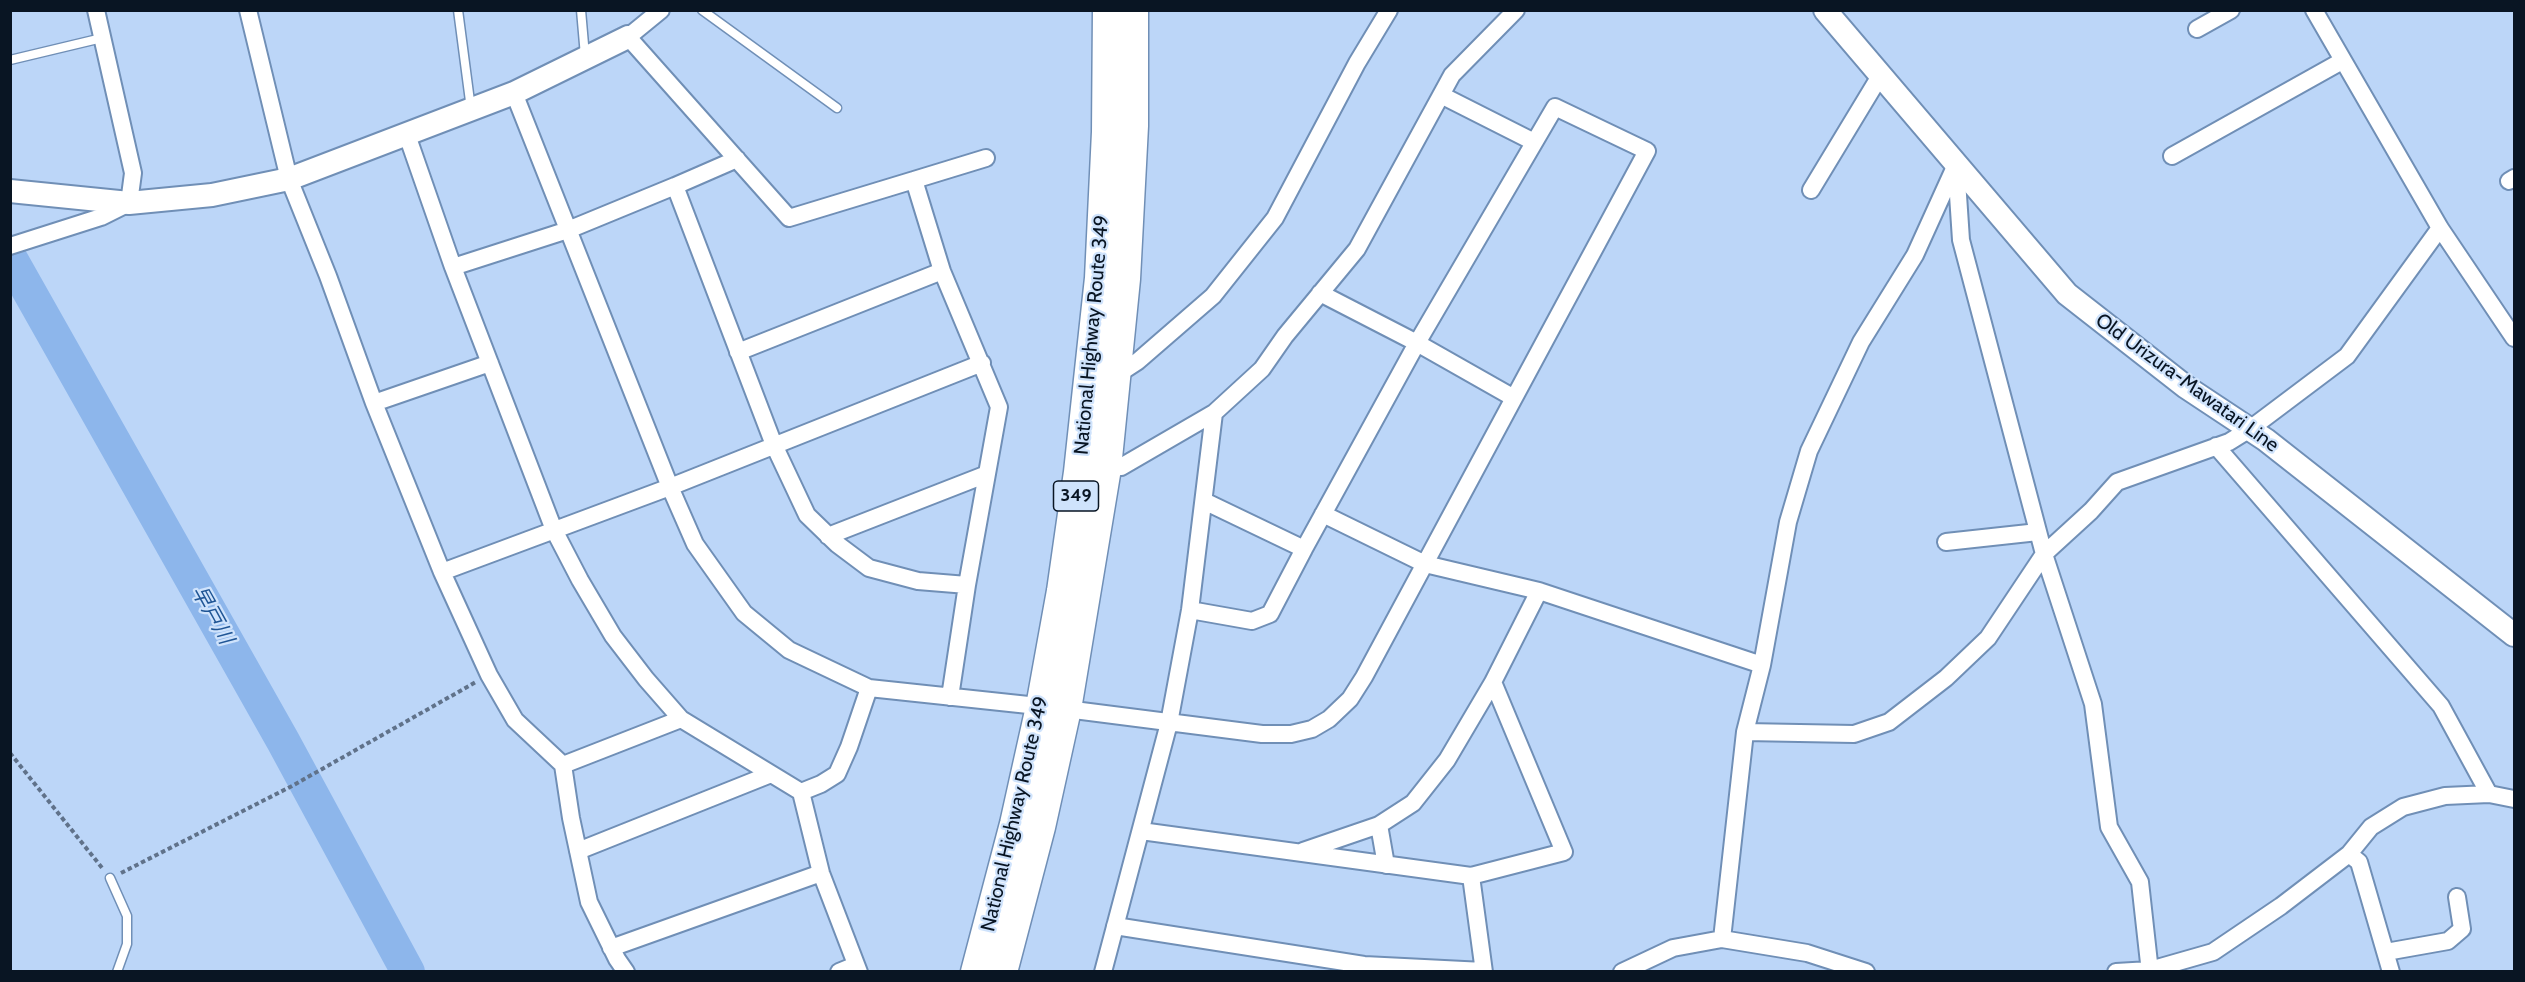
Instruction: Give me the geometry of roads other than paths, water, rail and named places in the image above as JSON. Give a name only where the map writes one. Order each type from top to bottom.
[{"type":"highway","name":"National Highway Route 349","points":[[1002,972],[1037,838],[1054,708],[1062,591],[1100,278],[1107,132],[1108,10]]},
{"type":"highway","name":"National Highway Route 349","points":[[976,972],[1009,847],[1054,708],[1106,468],[1125,279],[1132,126],[1133,10]]},
{"type":"street","points":[[96,10],[133,173],[129,203]]},
{"type":"street","points":[[248,10],[290,179],[374,403],[442,572],[489,675],[515,720],[563,765],[589,902],[611,948],[626,972]]},
{"type":"street","points":[[10,191],[129,203],[212,195],[290,179],[514,93],[628,37],[661,10]]},
{"type":"street","points":[[1115,376],[1138,360],[1213,296],[1275,218],[1357,63],[1389,10]]},
{"type":"street","points":[[1106,468],[1121,467],[1214,413],[1262,369],[1357,249],[1452,75],[1516,10]]},
{"type":"street","name":"Old Urizura-Mawatari Line","points":[[1825,10],[2067,294],[2186,387],[2250,429],[2514,635]]},
{"type":"street","points":[[2197,29],[2231,10]]},
{"type":"street","points":[[2314,10],[2440,228],[2514,338]]},
{"type":"street","points":[[628,37],[789,218],[986,158]]},
{"type":"street","points":[[2172,156],[2342,61]]},
{"type":"street","points":[[1811,190],[1880,76]]},
{"type":"street","points":[[514,93],[670,487],[695,544],[744,613],[789,650],[869,688],[1262,734],[1292,734],[1312,729],[1329,719],[1350,699],[1365,676],[1647,151],[1555,106],[1417,343],[1270,614],[1252,621],[1190,610]]},
{"type":"street","points":[[1441,95],[1534,142]]},
{"type":"street","points":[[407,135],[453,267],[554,530],[613,636],[681,719],[801,792],[821,873],[858,968],[839,972]]},
{"type":"street","points":[[453,267],[568,230],[737,159]]},
{"type":"street","points":[[1956,165],[1961,240],[2044,554],[2092,704],[2109,827],[2140,882],[2150,971]]},
{"type":"street","points":[[1722,939],[1745,732],[1762,665],[1788,522],[1809,451],[1861,342],[1915,255],[1956,165]]},
{"type":"street","points":[[914,180],[942,270],[999,407],[967,585],[950,697]]},
{"type":"street","points":[[675,186],[774,445],[807,515],[828,536],[869,568],[918,581],[967,585]]},
{"type":"street","points":[[10,246],[93,219],[129,203]]},
{"type":"street","points":[[1745,732],[1854,734],[1889,722],[1946,678],[1988,638],[2044,554],[2091,511],[2117,482],[2216,446],[2250,429],[2347,356],[2440,228]]},
{"type":"street","points":[[738,352],[942,270]]},
{"type":"street","points":[[1320,293],[1417,343],[1514,398]]},
{"type":"street","points":[[374,403],[490,363]]},
{"type":"street","points":[[442,572],[670,487],[982,363]]},
{"type":"street","points":[[1103,972],[1169,723],[1190,610],[1214,413]]},
{"type":"street","points":[[2216,446],[2440,706],[2489,795]]},
{"type":"street","points":[[828,536],[987,474]]},
{"type":"street","points":[[1204,501],[1304,549]]},
{"type":"street","points":[[1323,514],[1425,564],[1539,591],[1762,665]]},
{"type":"street","points":[[1946,542],[2038,532]]},
{"type":"street","points":[[1298,852],[1379,825],[1413,803],[1447,760],[1493,682],[1539,591]]},
{"type":"street","points":[[1141,831],[1471,876],[1564,852],[1493,682]]},
{"type":"street","points":[[801,792],[837,774],[849,747],[869,688]]},
{"type":"street","points":[[563,765],[681,719]]},
{"type":"street","points":[[578,851],[771,774]]},
{"type":"street","points":[[2116,972],[2150,971],[2212,952],[2281,906],[2349,854],[2371,827],[2403,807],[2445,796],[2489,795],[2514,799]]},
{"type":"street","points":[[1379,825],[1386,865]]},
{"type":"street","points":[[2349,854],[2359,862],[2391,972]]},
{"type":"street","points":[[611,948],[821,873]]},
{"type":"street","points":[[1115,926],[1364,968],[1484,971],[1471,876]]},
{"type":"street","points":[[2386,952],[2448,941],[2462,929],[2457,897]]},
{"type":"street","points":[[1622,972],[1673,948],[1722,939],[1807,953],[1866,972]]},
{"type":"lane","points":[[458,10],[471,110]]},
{"type":"lane","points":[[581,10],[585,59]]},
{"type":"lane","points":[[702,10],[837,108]]},
{"type":"lane","points":[[10,60],[102,38]]},
{"type":"lane","points":[[111,878],[127,916],[127,944],[117,972]]},
{"type":"waterway","name":"早戸川","points":[[12,261],[283,741],[408,972]]}]
